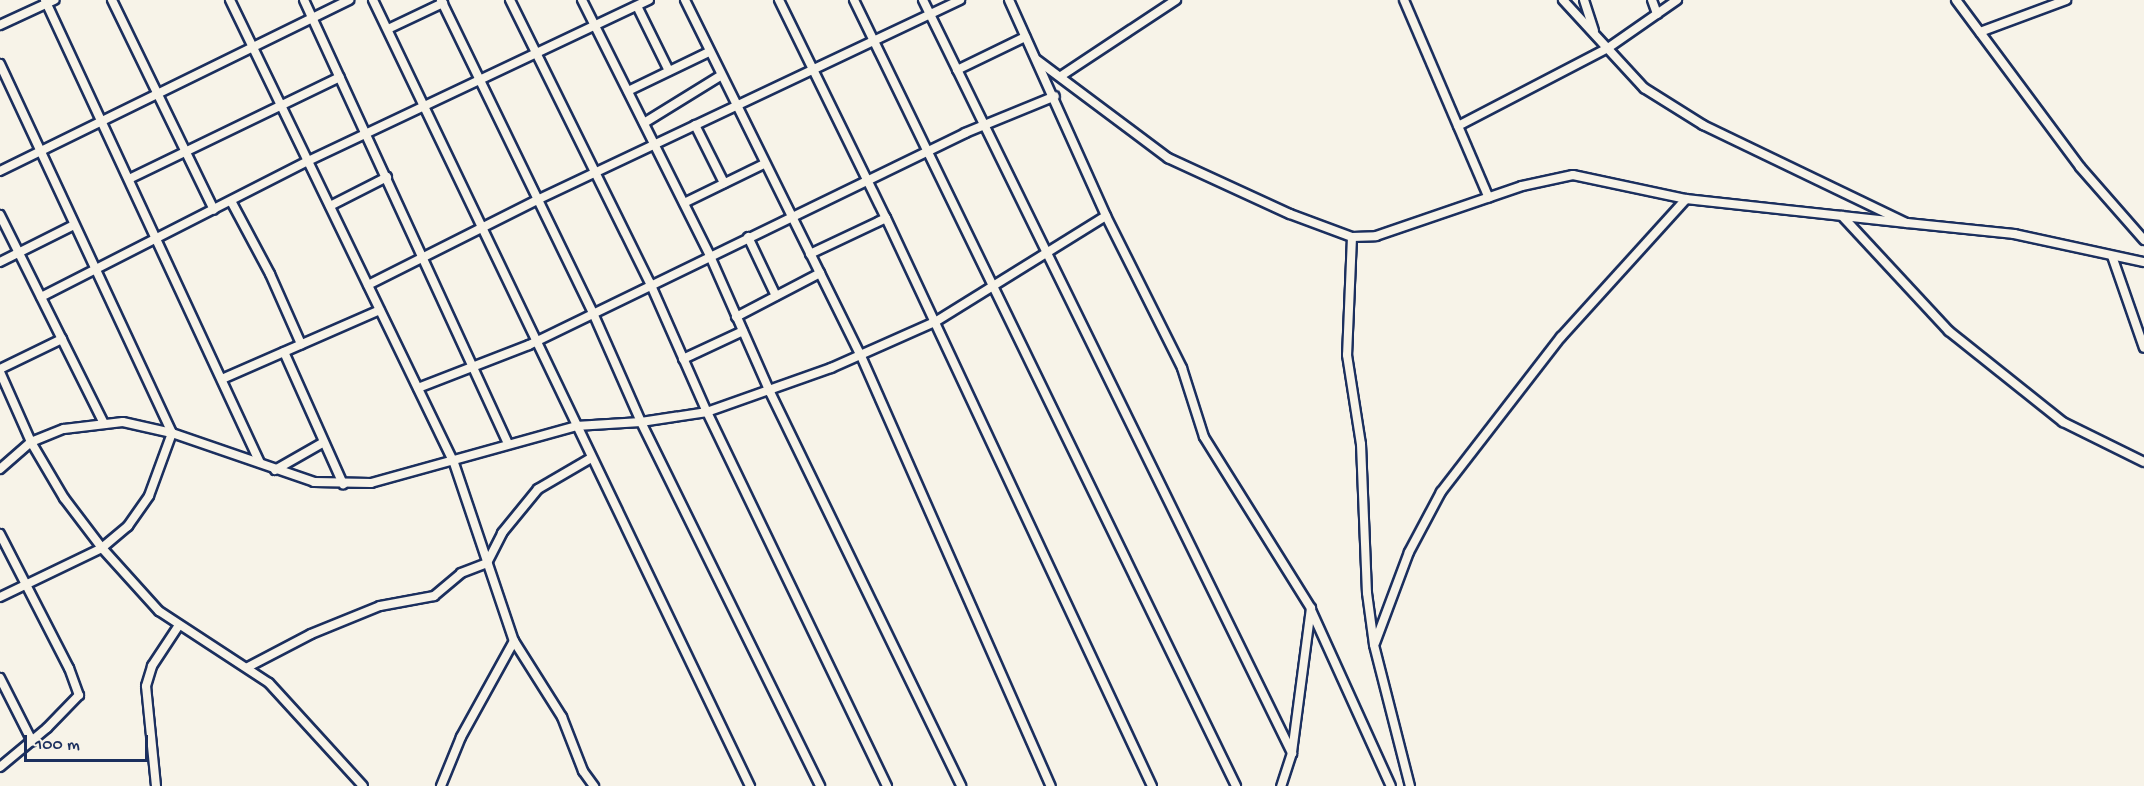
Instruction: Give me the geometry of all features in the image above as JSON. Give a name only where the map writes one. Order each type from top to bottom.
[{"type":"street","points":[[112,0],[214,210]]},
{"type":"street","points":[[230,0],[454,463],[514,641],[562,717],[583,771],[594,786]]},
{"type":"street","points":[[304,0],[425,256],[508,443]]},
{"type":"street","points":[[0,171],[349,0]]},
{"type":"street","points":[[373,0],[750,786]]},
{"type":"street","points":[[510,0],[594,174],[650,283],[707,412],[887,786]]},
{"type":"street","points":[[582,0],[710,256],[770,392],[961,786]]},
{"type":"street","points":[[41,297],[308,161],[649,0]]},
{"type":"street","points":[[685,0],[720,76],[861,356],[1051,786]]},
{"type":"street","points":[[778,0],[868,180],[1152,786]]},
{"type":"street","points":[[854,0],[991,287],[1236,786]]},
{"type":"street","points":[[923,0],[1292,753]]},
{"type":"street","points":[[368,285],[537,200],[960,0]]},
{"type":"street","points":[[1009,0],[1055,96],[1107,216],[1182,368],[1207,443],[1311,608],[1391,786]]},
{"type":"street","points":[[1061,76],[1176,0]]},
{"type":"street","points":[[1404,0],[1489,198]]},
{"type":"street","points":[[1563,0],[1644,88],[1703,125],[1907,223]]},
{"type":"street","points":[[1584,0],[1595,35]]},
{"type":"street","points":[[1652,0],[1657,14]]},
{"type":"street","points":[[1458,126],[1608,48],[1677,0]]},
{"type":"street","points":[[1956,0],[2080,167],[2144,240]]},
{"type":"street","points":[[1980,32],[2066,0]]},
{"type":"street","points":[[0,25],[49,1],[102,122],[260,463]]},
{"type":"street","points":[[388,29],[442,2],[593,313],[641,422],[820,786]]},
{"type":"street","points":[[637,6],[669,72]]},
{"type":"street","points":[[957,70],[1025,37]]},
{"type":"street","points":[[628,91],[709,52]]},
{"type":"street","points":[[1037,60],[1168,158],[1290,214],[1352,237],[1377,236],[1489,198],[1573,175],[1686,199],[2014,234],[2144,262]]},
{"type":"street","points":[[0,64],[172,433],[141,512],[102,548],[0,597]]},
{"type":"street","points":[[644,123],[720,76]]},
{"type":"street","points":[[129,178],[340,77]]},
{"type":"street","points":[[418,388],[475,369],[538,341],[650,283],[928,151],[1055,96]]},
{"type":"street","points":[[695,125],[724,183]]},
{"type":"street","points":[[684,203],[765,164]]},
{"type":"street","points":[[330,206],[387,177]]},
{"type":"street","points":[[1374,645],[1410,552],[1441,492],[1561,337],[1686,199]]},
{"type":"street","points":[[231,201],[270,274],[301,344]]},
{"type":"street","points":[[0,215],[103,422]]},
{"type":"street","points":[[0,469],[31,442],[64,429],[103,422],[172,433],[314,482],[370,483],[454,463],[508,443],[576,426],[641,422],[707,412],[770,392],[861,356],[935,322],[1107,216]]},
{"type":"street","points":[[1842,216],[1948,331],[2063,422],[2144,462]]},
{"type":"street","points":[[810,254],[886,218]]},
{"type":"street","points":[[0,262],[74,225]]},
{"type":"street","points":[[748,237],[776,296]]},
{"type":"street","points":[[1352,237],[1347,355],[1361,444],[1367,593],[1374,645],[1410,786]]},
{"type":"street","points":[[2112,256],[2144,348]]},
{"type":"street","points":[[736,317],[820,273]]},
{"type":"street","points":[[222,379],[380,310]]},
{"type":"street","points":[[683,359],[743,332]]},
{"type":"street","points":[[62,339],[0,370],[31,442],[64,498],[102,548],[140,592],[179,625],[269,682],[363,786]]},
{"type":"street","points":[[284,352],[343,484]]},
{"type":"street","points":[[275,470],[324,442]]},
{"type":"street","points":[[248,667],[310,634],[380,606],[434,596],[461,573],[487,563],[502,533],[538,489],[591,458]]},
{"type":"street","points":[[0,534],[69,668],[79,695],[32,741],[0,767]]},
{"type":"street","points":[[1281,786],[1292,753],[1311,608]]},
{"type":"street","points":[[156,786],[146,686],[152,666],[179,625]]},
{"type":"street","points":[[441,786],[461,737],[514,641]]},
{"type":"street","points":[[0,678],[32,741]]}]
